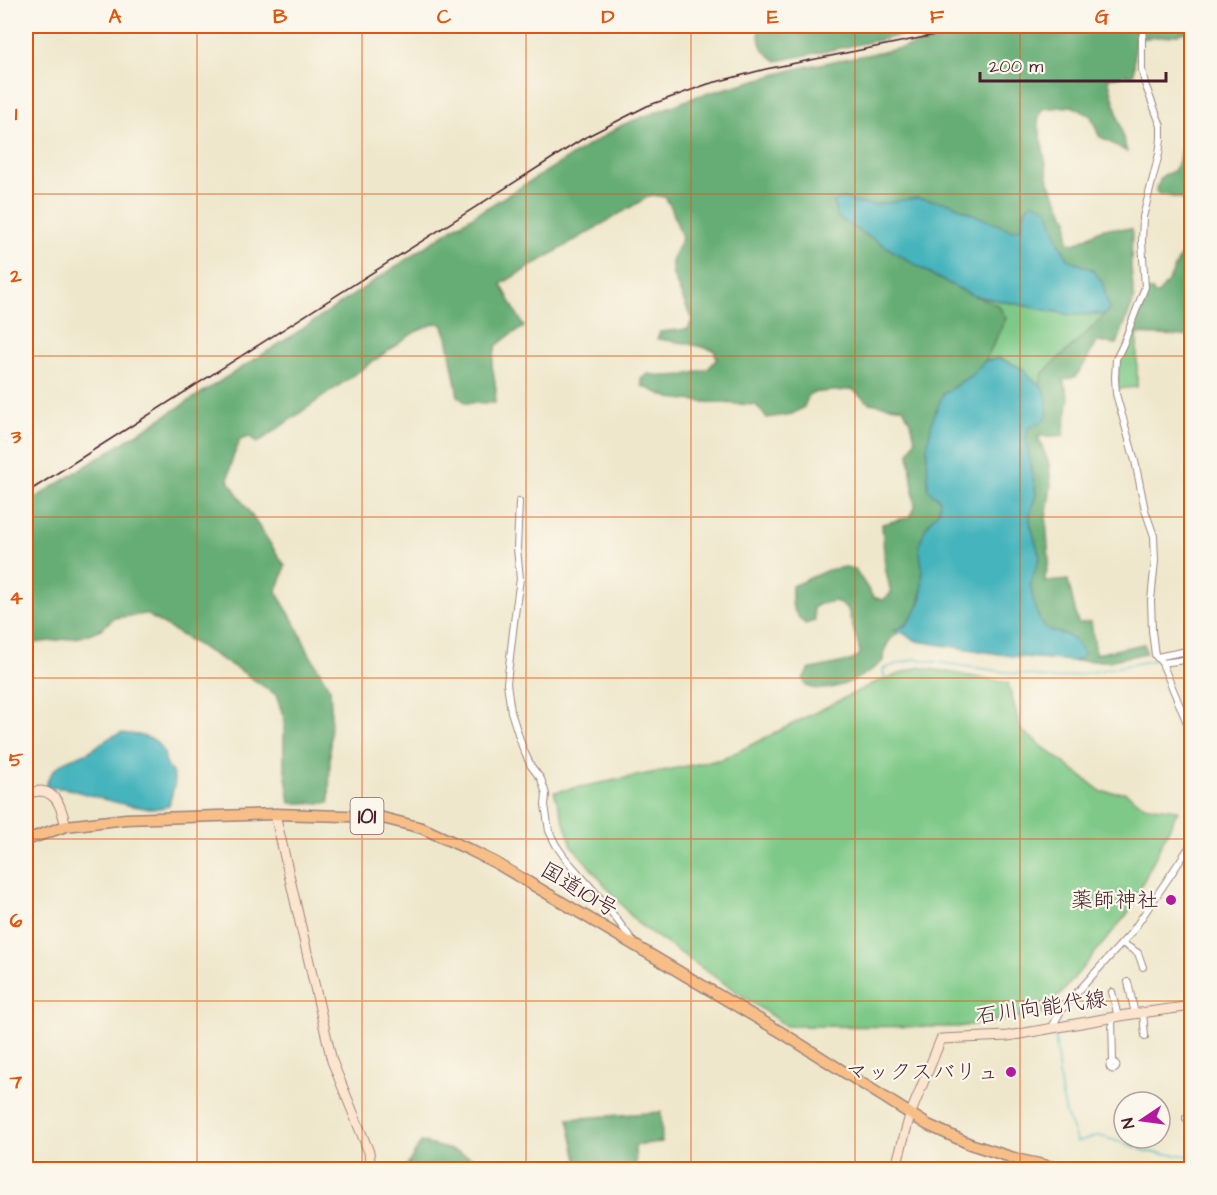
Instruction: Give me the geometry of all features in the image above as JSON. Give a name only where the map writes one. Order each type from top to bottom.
[{"type":"highway","name":"国道101号","points":[[26,840],[66,826],[126,819],[275,814],[379,817],[422,828],[496,863],[784,1034],[928,1125],[970,1144],[1025,1162],[1067,1170]]},
{"type":"street","points":[[1146,26],[1142,37],[1142,70],[1161,126],[1161,139],[1143,217],[1145,287],[1124,345],[1116,359],[1116,394],[1135,461],[1144,510],[1154,537],[1155,561],[1151,600],[1155,655],[1162,663],[1191,735]]},
{"type":"street","points":[[519,502],[517,548],[520,579],[507,683],[510,712],[531,766],[542,779],[546,794],[545,806],[549,831],[556,845],[637,946]]},
{"type":"street","points":[[1157,657],[1187,651]]},
{"type":"street","points":[[1162,663],[1191,660]]},
{"type":"street","points":[[26,793],[42,791],[53,795],[61,806],[66,826]]},
{"type":"street","points":[[275,814],[332,1061],[369,1152],[371,1170]]},
{"type":"street","points":[[1051,1029],[1062,1009],[1122,943],[1146,912],[1191,849],[1191,838]]},
{"type":"street","points":[[1122,943],[1138,952],[1143,967]]},
{"type":"street","points":[[1128,982],[1145,1036]]},
{"type":"street","points":[[1112,992],[1115,1017],[1113,1062]]},
{"type":"street","name":"石川向能代線","points":[[910,1115],[941,1039],[1008,1036],[1191,1006]]},
{"type":"street","points":[[895,1170],[910,1115]]},
{"type":"green space","points":[[758,26],[943,27],[777,61],[762,46]]},
{"type":"green space","points":[[1014,26],[1191,26],[1191,31],[1169,36],[1135,39],[1134,74],[1108,78],[1127,152],[1099,136],[1091,116],[1072,106],[1042,109],[1038,121],[1049,182],[1068,220],[1068,242],[1075,244],[1104,228],[1132,229],[1131,267],[1134,300],[1117,344],[1097,342],[1075,377],[1063,380],[1069,398],[1063,436],[1038,436],[1049,464],[1051,486],[1046,519],[1049,562],[1044,582],[1068,580],[1078,623],[1091,622],[1096,654],[1144,644],[1146,653],[1109,661],[1072,661],[1082,658],[1067,635],[1051,631],[1042,625],[1035,609],[1030,584],[1040,557],[1030,523],[1030,512],[1036,495],[1026,440],[1028,428],[1043,421],[1046,394],[1040,385],[1043,373],[1109,309],[1093,270],[1068,259],[1060,244],[1025,210],[1021,228],[1011,230],[950,203],[874,205],[854,203],[844,198],[834,202],[838,217],[936,277],[998,305],[1006,318],[985,361],[972,375],[943,394],[940,507],[926,529],[922,586],[915,613],[907,623],[895,630],[901,631],[888,644],[884,651],[883,661],[869,671],[836,687],[820,689],[806,686],[803,679],[808,670],[853,660],[860,654],[848,609],[835,601],[820,604],[813,608],[815,621],[805,624],[793,607],[792,586],[828,570],[845,567],[855,569],[873,597],[883,600],[891,593],[885,567],[882,524],[910,517],[915,507],[909,453],[915,440],[912,426],[903,408],[869,403],[852,389],[809,394],[804,407],[792,414],[767,418],[756,405],[670,398],[642,386],[641,379],[648,374],[685,375],[708,369],[717,359],[714,350],[657,339],[660,332],[688,329],[692,320],[672,273],[672,259],[682,238],[665,197],[651,195],[501,284],[524,327],[496,346],[492,365],[496,389],[495,403],[466,403],[458,396],[447,337],[442,324],[436,323],[415,332],[257,443],[249,436],[240,439],[228,480],[285,566],[276,592],[330,689],[329,803],[290,803],[284,763],[284,718],[276,695],[241,671],[146,614],[114,618],[101,629],[81,637],[35,643],[29,637],[35,592],[32,589],[26,589],[26,504],[290,337],[455,227],[622,125],[698,96],[799,68]]},
{"type":"green space","points":[[1191,125],[1192,227],[1189,228],[1186,220],[1191,207],[1190,202],[1159,194],[1156,191],[1161,178],[1174,171],[1181,149],[1186,144]]},
{"type":"green space","points":[[1191,246],[1192,325],[1189,335],[1133,334],[1132,329],[1146,291],[1153,290],[1154,294],[1158,294],[1169,280],[1181,256]]},
{"type":"green space","points":[[972,295],[1071,315],[1105,314],[1043,373],[1040,385],[1024,369],[1000,358],[985,361],[1006,318]]},
{"type":"green space","points":[[1130,336],[1137,336],[1137,387],[1118,389],[1118,366]]},
{"type":"green space","points":[[919,667],[1008,683],[1021,730],[1102,792],[1124,792],[1145,806],[1178,810],[1128,913],[1045,1013],[958,1027],[786,1026],[637,923],[572,846],[554,792],[723,759],[874,683]]},
{"type":"green space","points":[[661,1112],[662,1142],[635,1145],[636,1169],[579,1169],[568,1119]]},
{"type":"green space","points":[[421,1142],[455,1151],[492,1169],[405,1169]]},
{"type":"water","points":[[844,198],[854,203],[874,205],[916,198],[950,203],[1011,230],[1021,228],[1025,210],[1032,202],[1048,209],[1060,244],[1068,259],[1093,270],[1102,282],[1109,309],[1105,314],[1071,315],[972,295],[936,277],[837,217],[834,202]]},
{"type":"water","points":[[999,358],[1024,369],[1046,394],[1048,414],[1043,421],[1028,428],[1026,440],[1036,495],[1030,512],[1030,523],[1040,557],[1030,584],[1035,609],[1042,625],[1051,631],[1067,635],[1078,644],[1084,653],[1082,658],[1072,661],[1012,656],[917,641],[893,630],[905,626],[915,613],[922,597],[919,546],[926,527],[939,510],[940,500],[928,489],[927,448],[932,421],[943,394],[972,375],[985,361]]},
{"type":"water","points":[[121,733],[154,740],[163,750],[167,766],[175,782],[169,805],[161,808],[135,807],[65,788],[44,788],[58,766]]},
{"type":"waterway","points":[[1186,654],[1192,653]]},
{"type":"waterway","points":[[885,679],[883,669],[915,659],[1055,679],[1155,660]]},
{"type":"waterway","points":[[1049,1008],[1053,1019]]},
{"type":"waterway","points":[[1055,1035],[1061,1091],[1066,1114],[1077,1142],[1100,1136],[1144,1151],[1192,1156]]},
{"type":"railway","points":[[26,493],[584,138],[647,106],[708,84],[766,69],[980,26]]},
{"type":"place","name":"薬師神社","points":[[1171,900]]},
{"type":"place","name":"マックスバリュ","points":[[1011,1072]]}]
